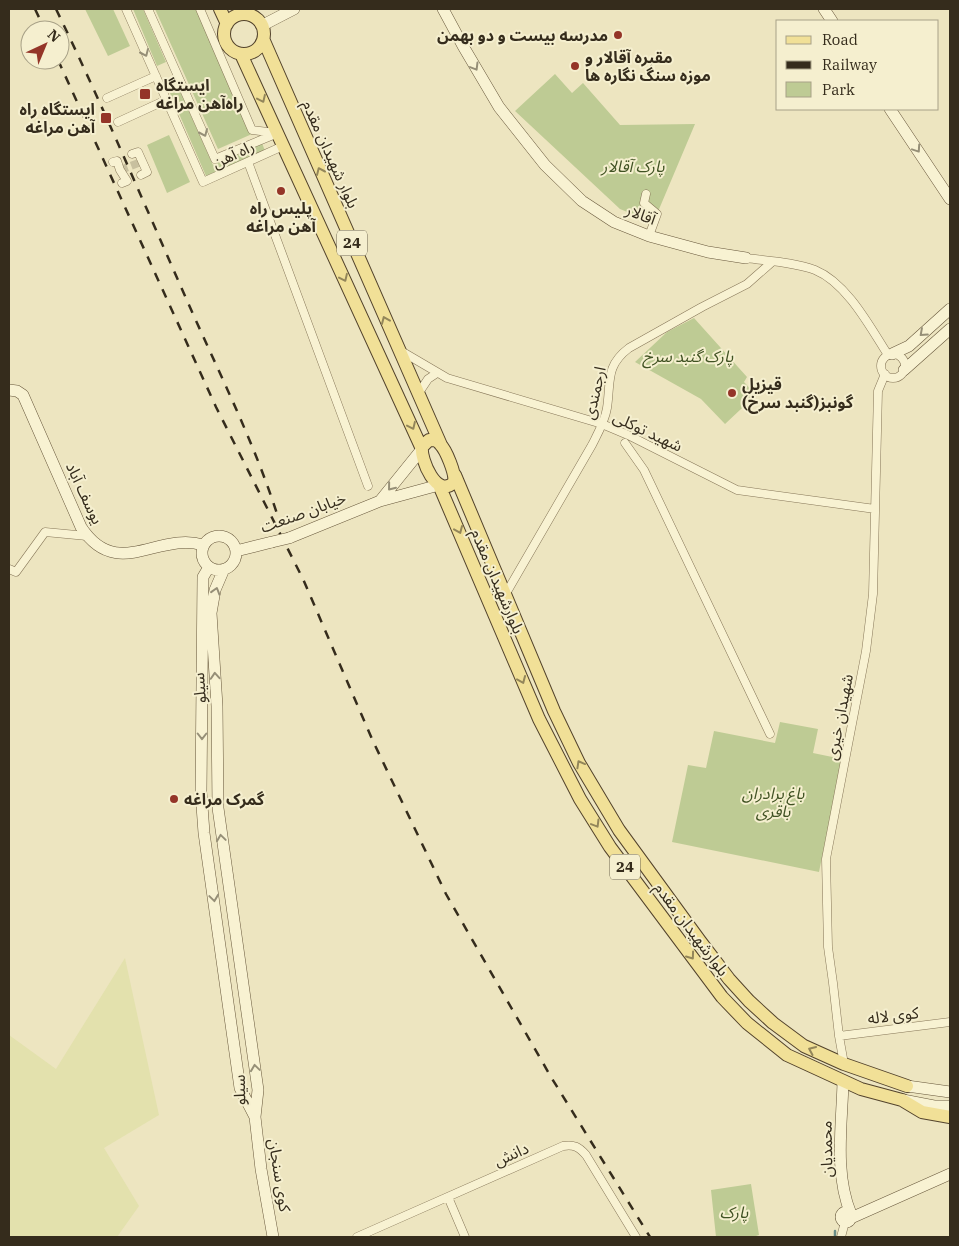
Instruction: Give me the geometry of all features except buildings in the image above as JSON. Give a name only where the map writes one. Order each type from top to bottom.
[{"type":"main road","name":"24","points":[[220,9],[226,24],[224,36],[226,43],[235,52],[241,54],[422,448],[422,456],[439,486]]},
{"type":"main road","points":[[226,24],[234,16],[249,12],[260,20],[263,25]]},
{"type":"main road","name":"24","points":[[263,25],[264,41]]},
{"type":"main road","points":[[241,54],[252,53],[264,41]]},
{"type":"main road","name":"بلوار شهیدان مقدم","points":[[264,41],[441,444]]},
{"type":"main road","points":[[422,448],[429,440],[441,444]]},
{"type":"main road","name":"24","points":[[441,444],[454,476]]},
{"type":"main road","points":[[439,486],[449,486],[454,482],[454,476]]},
{"type":"main road","name":"بلوارشهیدان مقدم","points":[[454,476],[554,711],[577,760],[619,830],[700,941],[729,979],[749,1001],[773,1023],[804,1046],[844,1064],[907,1086]]},
{"type":"main road","name":"بلوارشهیدان مقدم","points":[[439,486],[539,719],[562,766],[600,832],[722,997],[747,1023],[787,1055],[861,1089],[902,1100],[922,1112],[950,1117]]},
{"type":"street","name":"راه آهن","points":[[126,9],[203,182],[283,146]]},
{"type":"street","name":"راه آهن","points":[[148,9],[215,159],[278,134]]},
{"type":"street","points":[[200,9],[252,130],[278,134]]},
{"type":"street","points":[[263,25],[294,9]]},
{"type":"street","name":"آقالار","points":[[443,9],[499,107],[545,165],[582,201],[614,222],[650,236],[708,252],[817,271],[832,281],[858,308],[890,354]]},
{"type":"street","points":[[824,9],[831,20]]},
{"type":"street","points":[[107,98],[156,76]]},
{"type":"street","points":[[162,90],[180,81]]},
{"type":"street","points":[[118,122],[166,100]]},
{"type":"street","points":[[891,110],[950,199]]},
{"type":"street","points":[[132,154],[138,152],[147,172],[141,175]]},
{"type":"street","points":[[113,162],[117,161],[126,181],[122,183]]},
{"type":"street","points":[[248,162],[368,486]]},
{"type":"street","points":[[646,194],[644,203],[657,214],[650,236]]},
{"type":"street","name":"ارجمندی","points":[[504,591],[508,590],[592,445],[607,408],[608,387],[612,367],[619,355],[702,307],[747,284],[772,262]]},
{"type":"street","points":[[950,308],[909,346],[885,357],[881,364],[885,374],[896,377],[950,329]]},
{"type":"street","name":"شهید توکلی","points":[[398,349],[447,378],[602,424],[628,435],[737,490],[876,509]]},
{"type":"street","points":[[890,354],[896,354],[903,358],[904,370]]},
{"type":"street","points":[[418,394],[428,379],[437,373]]},
{"type":"street","name":"شهیدان خیری","points":[[844,1064],[828,946],[826,859],[866,647],[873,594],[878,391],[885,374]]},
{"type":"street","name":"یوسف آباد","points":[[10,388],[23,395],[87,536],[106,551],[124,554],[190,541],[203,545]]},
{"type":"street","points":[[625,443],[644,470],[770,734]]},
{"type":"street","name":"خیابان صنعت","points":[[380,501],[422,448]]},
{"type":"street","name":"خیابان صنعت","points":[[236,551],[289,538],[380,501],[439,486]]},
{"type":"street","points":[[9,568],[16,572],[45,532],[87,536]]},
{"type":"street","points":[[222,536],[232,542],[236,551],[233,563],[219,570],[209,567],[202,558],[201,552],[203,545],[210,538],[222,536]]},
{"type":"street","name":"سیلو","points":[[209,567],[202,577],[207,643],[217,706],[217,795],[220,834],[258,1090],[255,1117]]},
{"type":"street","name":"سیلو","points":[[224,569],[215,590],[207,643],[202,792],[204,832],[240,1088],[255,1117]]},
{"type":"street","points":[[202,792],[217,795]]},
{"type":"street","name":"کوی لاله","points":[[839,1036],[950,1022]]},
{"type":"street","name":"محمدیان","points":[[843,1082],[841,1162],[847,1217]]},
{"type":"street","name":"24","points":[[907,1086],[950,1085]]},
{"type":"street","points":[[907,1086],[950,1092]]},
{"type":"street","points":[[902,1100],[934,1106],[950,1106]]},
{"type":"street","name":"کوی سنجان","points":[[255,1117],[261,1169],[273,1237]]},
{"type":"street","name":"دانش","points":[[357,1237],[563,1146],[571,1145],[579,1147],[586,1155],[636,1237]]},
{"type":"street","points":[[841,1237],[847,1217],[950,1174]]},
{"type":"street","points":[[448,1197],[465,1237]]},
{"type":"shaded area","points":[[125,958],[159,1115],[104,1148],[139,1206],[117,1237],[9,1237],[9,1035],[56,1069]]},
{"type":"green space","points":[[85,9],[113,9],[130,46],[108,56]]},
{"type":"green space","points":[[133,9],[143,9],[166,62],[157,66]]},
{"type":"green space","points":[[155,9],[197,9],[252,134],[218,149]]},
{"type":"green space","name":"پارک آقالار","points":[[555,74],[572,93],[583,83],[620,125],[695,124],[657,214],[657,224],[620,209],[515,111]]},
{"type":"green space","points":[[179,89],[213,165],[262,143],[265,151],[206,176],[170,93]]},
{"type":"green space","points":[[169,135],[190,182],[167,193],[147,145]]},
{"type":"green space","name":"پارک گنبد سرخ","points":[[694,318],[747,377],[744,382],[756,395],[725,424],[701,399],[635,362],[667,332]]},
{"type":"green space","name":"باغ برادران باقری","points":[[780,722],[818,729],[813,753],[842,759],[819,872],[672,842],[688,765],[706,768],[714,731],[775,743]]},
{"type":"green space","name":"پارک","points":[[751,1184],[759,1235],[753,1237],[716,1237],[711,1190]]},
{"type":"waterway","points":[[835,1231],[835,1237]]},
{"type":"tunnel","points":[[120,170],[141,162]]},
{"type":"railway","points":[[35,9],[40,20]]},
{"type":"railway","points":[[56,9],[237,410],[259,463],[278,517]]},
{"type":"railway","points":[[63,70],[216,407],[303,579],[372,739],[446,894],[551,1077],[650,1237]]},
{"type":"place","name":"مدرسه بیست و دو بهمن","points":[[618,35]]},
{"type":"place","name":"مقبره آقالار و موزه سنگ نگاره ها","points":[[575,66]]},
{"type":"place","name":"ایستگاه راه‌آهن مراغه","points":[[145,94]]},
{"type":"place","name":"ایستگاه راه آهن مراغه","points":[[106,118]]},
{"type":"place","name":"پلیس راه آهن مراغه","points":[[281,191]]},
{"type":"place","name":"قیزیل گونبز(گنبد سرخ)","points":[[732,393]]},
{"type":"place","name":"گمرک مراغه","points":[[174,799]]}]
